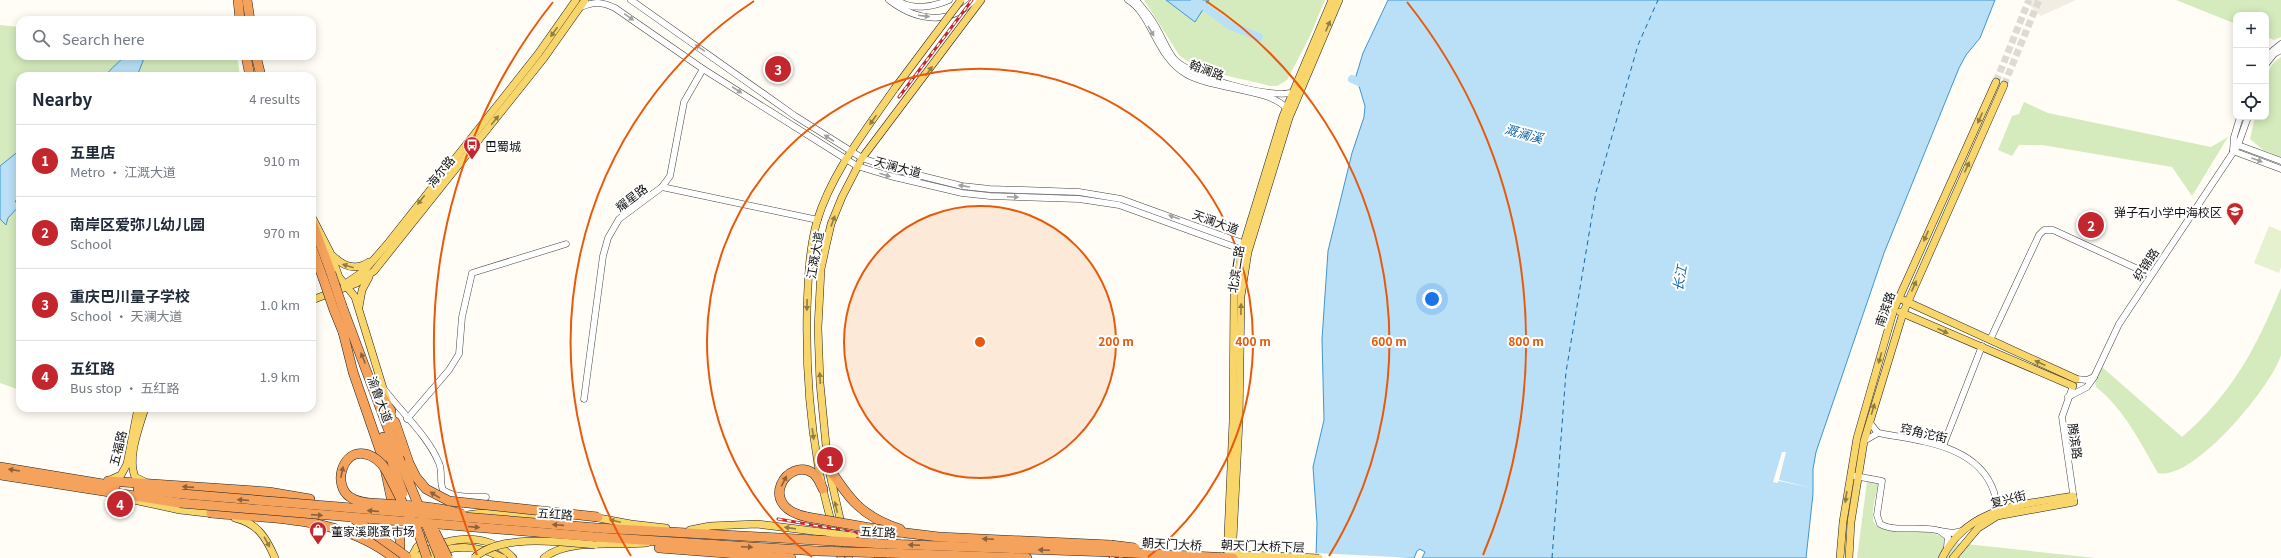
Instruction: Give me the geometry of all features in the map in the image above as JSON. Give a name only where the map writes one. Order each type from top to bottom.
[{"type":"highway","points":[[241,16],[243,1]]},
{"type":"highway","points":[[243,1],[249,16]]},
{"type":"highway","points":[[247,60],[249,72]]},
{"type":"highway","points":[[257,60],[260,72]]},
{"type":"highway","name":"渝鲁大道","points":[[316,239],[324,274]]},
{"type":"highway","name":"渝鲁大道","points":[[316,257],[370,376],[396,447],[395,458],[411,484],[440,558]]},
{"type":"highway","points":[[316,265],[324,274]]},
{"type":"highway","name":"渝鲁大道","points":[[338,308],[343,332],[395,458],[418,535],[428,558]]},
{"type":"highway","points":[[343,332],[353,372],[383,458],[400,540],[400,558]]},
{"type":"highway","points":[[370,376],[391,411]]},
{"type":"highway","points":[[395,422],[409,463],[416,477],[426,489],[449,501],[598,517]]},
{"type":"highway","points":[[418,535],[405,507],[401,500],[384,465],[380,461],[365,453],[352,456],[347,460],[341,471],[341,484],[344,492],[351,498],[373,503],[404,505],[411,506],[419,506],[482,516]]},
{"type":"highway","points":[[828,466],[845,493],[862,511],[891,526],[939,537],[1111,549]]},
{"type":"highway","name":"五红路","points":[[0,468],[181,499],[482,516],[596,537],[659,532],[815,540],[1027,558]]},
{"type":"highway","points":[[823,489],[817,477],[806,470],[793,472],[782,481],[780,489],[782,504],[788,511],[883,545]]},
{"type":"highway","name":"五红路","points":[[0,475],[96,490],[181,499],[663,542],[817,551],[883,545],[1111,549]]},
{"type":"highway","points":[[108,481],[269,492],[310,499],[345,513],[366,525],[408,558]]},
{"type":"highway","points":[[411,484],[448,558]]},
{"type":"highway","points":[[211,513],[296,520],[336,527],[372,542],[394,558]]},
{"type":"highway","points":[[631,524],[659,532],[695,530]]},
{"type":"highway","points":[[858,537],[874,545],[883,545],[939,537]]},
{"type":"highway","points":[[663,542],[698,551]]},
{"type":"highway","points":[[622,545],[791,558]]},
{"type":"highway","name":"朝天门大桥","points":[[1111,549],[1233,558]]},
{"type":"main road","name":"海尔路","points":[[345,286],[364,271],[389,242],[538,54],[576,0]]},
{"type":"main road","name":"海尔路","points":[[345,286],[362,280],[374,271],[544,58],[585,0]]},
{"type":"main road","name":"江溉大道","points":[[841,558],[818,466],[809,403],[807,329],[808,268],[818,220],[830,190],[850,152],[895,88],[961,0]]},
{"type":"main road","name":"江溉大道","points":[[849,558],[828,466],[819,346],[821,269],[831,224],[862,158],[906,102],[981,0]]},
{"type":"main road","name":"北滨二路","points":[[1227,558],[1233,421],[1234,296],[1246,248],[1286,108],[1332,0]]},
{"type":"main road","name":"北滨二路","points":[[1233,558],[1239,421],[1241,296],[1246,248],[1288,118],[1339,0]]},
{"type":"main road","name":"南滨路","points":[[1840,558],[1842,522],[1857,438],[1894,309],[1996,82]]},
{"type":"main road","name":"南滨路","points":[[1849,558],[1851,522],[1864,441],[1906,302],[2004,85]]},
{"type":"main road","name":"渝鲁大道","points":[[316,225],[345,286],[353,294],[359,309],[395,422],[396,447]]},
{"type":"main road","points":[[330,252],[343,265],[358,268],[368,263],[389,242]]},
{"type":"main road","points":[[359,309],[362,290],[374,271]]},
{"type":"main road","points":[[316,294],[345,286]]},
{"type":"main road","points":[[316,298],[345,286]]},
{"type":"main road","points":[[1898,298],[1990,340],[2074,382]]},
{"type":"main road","points":[[1894,309],[1960,339],[1982,346],[2074,382]]},
{"type":"main road","points":[[1979,335],[1968,333],[1964,337],[1982,346]]},
{"type":"main road","name":"五福路","points":[[80,481],[108,481],[121,475],[124,470],[137,412]]},
{"type":"main road","name":"五福路","points":[[144,412],[138,430],[132,465],[135,477],[154,484]]},
{"type":"main road","name":"五红路","points":[[96,490],[134,502],[180,510],[211,513],[243,520],[256,526],[264,537],[275,558]]},
{"type":"main road","name":"复兴街","points":[[1942,558],[1946,550],[1964,529],[1997,513],[2074,499]]},
{"type":"main road","name":"复兴街","points":[[1953,558],[1971,536],[1997,513]]},
{"type":"main road","points":[[411,558],[417,547],[438,527],[466,515],[598,517],[631,524],[695,530],[710,526],[757,524],[858,537],[883,545]]},
{"type":"main road","points":[[1964,529],[1972,530],[1971,536]]},
{"type":"main road","points":[[544,558],[561,549],[596,537]]},
{"type":"main road","points":[[474,558],[492,548],[522,542],[549,542],[596,537],[622,545],[663,542]]},
{"type":"main road","points":[[417,558],[438,544],[448,541],[490,543],[505,556]]},
{"type":"main road","points":[[428,558],[443,550],[467,543],[505,556]]},
{"type":"main road","name":"朝天门大桥下层","points":[[1111,549],[1319,558]]},
{"type":"street","points":[[616,0],[616,8]]},
{"type":"street","name":"天澜大道","points":[[631,0],[795,116],[850,152],[862,158],[894,169],[962,186],[990,189],[1079,192],[1121,199],[1246,248]]},
{"type":"street","points":[[889,0],[914,14],[938,17],[955,15],[965,10],[974,0]]},
{"type":"street","points":[[897,0],[908,6],[922,7],[940,4],[949,0]]},
{"type":"street","name":"翰澜路","points":[[1132,0],[1156,26],[1174,58],[1188,70],[1212,80],[1275,94],[1287,95],[1294,92]]},
{"type":"street","name":"翰澜路","points":[[1132,0],[1165,55],[1186,74],[1211,84],[1274,99],[1286,108]]},
{"type":"street","name":"天澜大道","points":[[581,7],[594,2],[601,2],[616,8],[703,69],[857,166],[890,176],[962,193],[990,196],[1079,199],[1119,205],[1246,248]]},
{"type":"street","points":[[2269,54],[2281,44]]},
{"type":"street","points":[[2269,60],[2274,54],[2281,50]]},
{"type":"street","name":"耀星路","points":[[584,399],[603,256],[608,238],[619,219],[662,187],[670,176],[684,102],[703,69]]},
{"type":"street","points":[[2233,151],[2234,137],[2239,120]]},
{"type":"street","points":[[2233,151],[2238,145],[2247,120]]},
{"type":"street","points":[[2238,145],[2281,161]]},
{"type":"street","points":[[2233,151],[2281,169]]},
{"type":"street","name":"织锦路","points":[[2067,398],[2087,387],[2094,377],[2119,324],[2233,151]]},
{"type":"street","points":[[662,187],[818,220]]},
{"type":"street","points":[[1990,340],[2039,235],[2044,230],[2053,230],[2150,275]]},
{"type":"street","points":[[408,420],[449,370],[459,354],[462,317],[472,273],[566,244]]},
{"type":"street","points":[[1943,446],[1982,346]]},
{"type":"street","points":[[2074,382],[2087,380],[2094,377]]},
{"type":"street","name":"腾滨路","points":[[2074,382],[2067,398],[2062,417],[2074,499]]},
{"type":"street","points":[[384,388],[401,412],[428,443],[435,455],[440,465],[440,480],[443,490],[448,493],[470,497],[486,497]]},
{"type":"street","points":[[395,422],[395,414],[401,412]]},
{"type":"street","points":[[1864,441],[1878,433],[1870,423]]},
{"type":"street","name":"窍角沱街","points":[[1878,433],[1943,446],[1958,452],[1980,469],[1994,493],[1997,513]]},
{"type":"street","points":[[1850,476],[1859,476],[1882,481],[1877,515],[1880,524],[1888,527],[1928,528],[1953,533],[1964,529]]},
{"type":"street","points":[[1940,531],[1948,537],[1949,543],[1946,550]]},
{"type":"green space","points":[[1144,0],[1325,0],[1309,38],[1287,80],[1277,86],[1270,86],[1210,71],[1188,61],[1179,55]]},
{"type":"green space","points":[[2176,0],[2281,0],[2281,37],[2274,40],[2269,38],[2269,12],[2233,12],[2233,23]]},
{"type":"green space","points":[[0,25],[16,27],[16,60],[238,60],[239,72],[16,72],[16,389],[0,383]]},
{"type":"green space","points":[[2281,57],[2281,157],[2263,150],[2250,139],[2254,120],[2269,120],[2269,71],[2274,62]]},
{"type":"green space","points":[[2024,102],[2048,113],[2211,147],[2228,137],[2192,196],[2172,167],[2042,145],[2019,145],[2012,156],[1998,150],[2012,116],[2019,114]]},
{"type":"green space","points":[[2269,226],[2281,231],[2281,267],[2279,273],[2254,263]]},
{"type":"green space","points":[[2281,288],[2281,355],[2275,369],[2263,388],[2229,429],[2210,448],[2191,463],[2173,472],[2158,473],[2131,427],[2115,405],[2096,387],[2095,381],[2102,367],[2182,437],[2200,421],[2215,404],[2241,369],[2262,331]]},
{"type":"green space","points":[[1867,482],[1878,484],[1873,518],[1876,525],[1883,529],[1893,531],[1930,532],[1940,536],[1947,542],[2096,558],[1857,558]]},
{"type":"shaded area","points":[[2027,0],[2076,0],[2041,16],[2026,2]]},
{"type":"water","points":[[1166,0],[1209,0],[1195,22]]},
{"type":"water","name":"长江","points":[[1388,0],[1995,0],[1980,38],[1966,55],[1959,68],[1884,253],[1816,452],[1813,469],[1813,494],[1806,558],[1422,558],[1425,552],[1420,549],[1417,551],[1414,558],[1316,558],[1317,523],[1313,467],[1324,420],[1322,339],[1328,251],[1352,153],[1364,117],[1365,106],[1356,76],[1363,53]]},
{"type":"water","points":[[121,60],[143,60],[139,72],[108,72]]},
{"type":"water","points":[[16,153],[16,209],[8,218],[6,225],[0,219],[0,166]]},
{"type":"pier","points":[[1782,452],[1786,452],[1779,480],[1813,488],[1779,481],[1777,483],[1773,482]]},
{"type":"pier","points":[[1314,553],[1416,558],[1314,558]]},
{"type":"waterway","name":"溉澜溪","points":[[1195,0],[1231,26],[1259,37]]},
{"type":"waterway","name":"溉澜溪","points":[[1352,79],[1366,85]]},
{"type":"ferry route","points":[[1552,558],[1566,372],[1596,192],[1638,45],[1658,0]]},
{"type":"tunnel","points":[[1996,82],[2029,0]]},
{"type":"tunnel","points":[[2004,85],[2039,0]]},
{"type":"tunnel","points":[[883,539],[931,541]]},
{"type":"railway","points":[[899,97],[972,0]]},
{"type":"railway","points":[[778,519],[881,537]]},
{"type":"railway","points":[[1110,557],[1135,558]]},
{"type":"place","name":"重庆巴川量子学校","points":[[778,69]]},
{"type":"place","name":"巴蜀城","points":[[472,160]]},
{"type":"place","name":"南岸区爱弥儿幼儿园","points":[[2091,225]]},
{"type":"place","name":"弹子石小学中海校区","points":[[2235,226]]},
{"type":"place","name":"五里店","points":[[830,460]]},
{"type":"place","name":"五红路","points":[[120,504]]},
{"type":"place","name":"董家溪跳蚤市场","points":[[318,545]]}]
